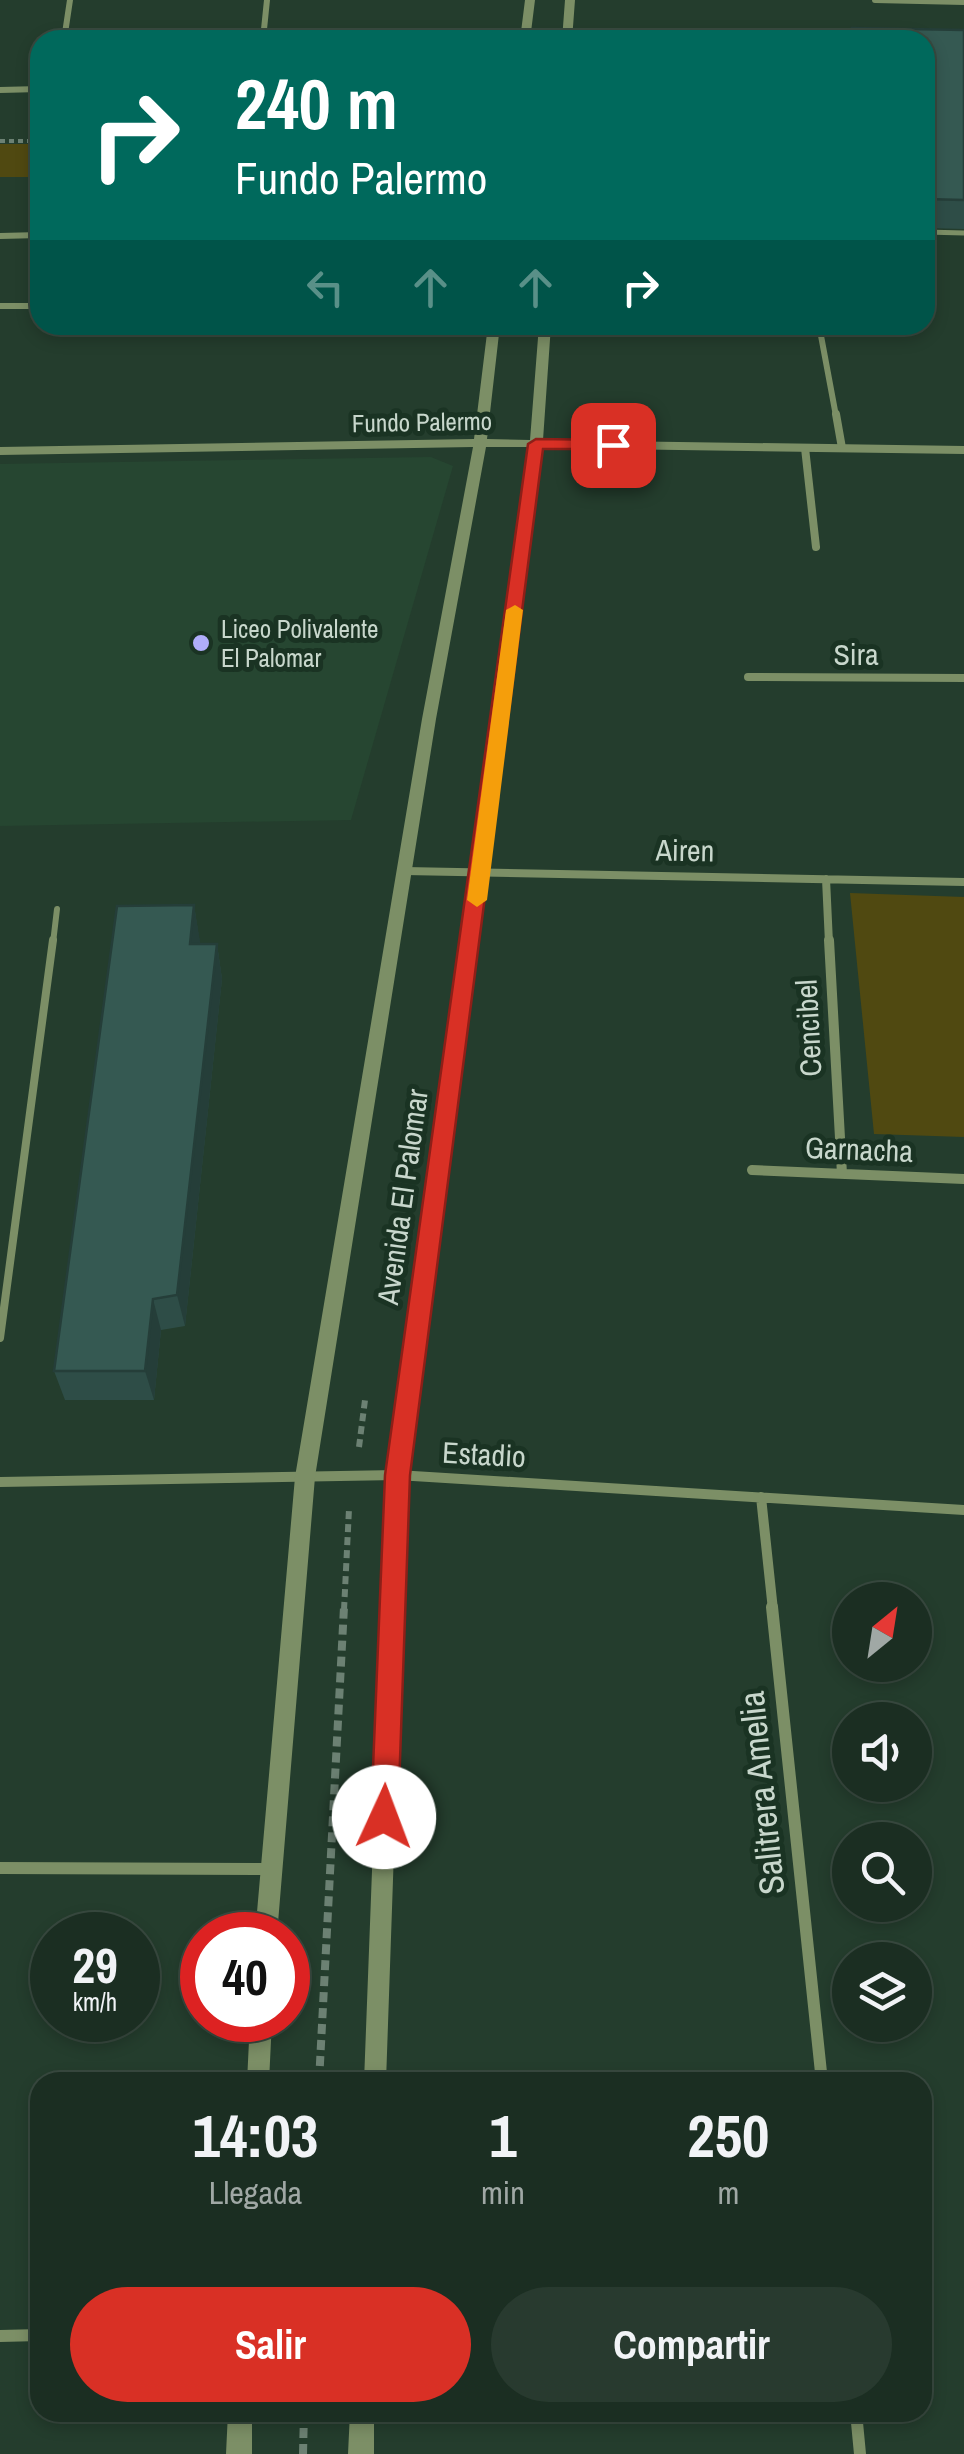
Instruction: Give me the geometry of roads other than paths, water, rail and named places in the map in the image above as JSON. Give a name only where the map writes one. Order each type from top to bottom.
[{"type":"street","points":[[66,30],[70,0]]},
{"type":"street","points":[[264,30],[266,0]]},
{"type":"street","points":[[527,30],[530,0]]},
{"type":"street","points":[[568,30],[570,0]]},
{"type":"street","points":[[875,0],[964,2]]},
{"type":"street","points":[[0,90],[30,89]]},
{"type":"street","points":[[0,236],[30,235]]},
{"type":"street","points":[[0,306],[30,306]]},
{"type":"street","name":"Avenida El Palomar","points":[[267,1912],[305,1477],[480,443],[493,335]]},
{"type":"street","name":"Avenida El Palomar","points":[[375,2072],[398,1475],[482,871],[536,444],[544,335]]},
{"type":"street","points":[[822,335],[842,448]]},
{"type":"street","name":"Fundo Palermo","points":[[0,452],[480,443],[964,450]]},
{"type":"street","points":[[805,448],[816,546]]},
{"type":"street","name":"Sira","points":[[748,677],[964,678]]},
{"type":"street","name":"Airen","points":[[405,871],[964,882]]},
{"type":"street","name":"Cencibel","points":[[826,879],[842,1174]]},
{"type":"street","name":"Garnacha","points":[[752,1170],[964,1179]]},
{"type":"street","name":"Estadio","points":[[0,1482],[398,1475],[964,1510]]},
{"type":"street","name":"Salitrera Amelia","points":[[761,1497],[821,2072]]},
{"type":"street","points":[[0,1868],[270,1869]]},
{"type":"street","points":[[259,2072],[261,2042]]},
{"type":"street","points":[[0,2336],[30,2335]]},
{"type":"street","points":[[239,2454],[240,2422]]},
{"type":"street","points":[[361,2454],[362,2422]]},
{"type":"street","points":[[857,2422],[860,2454]]},
{"type":"lane","points":[[935,232],[964,233]]},
{"type":"lane","points":[[0,1338],[57,909]]},
{"type":"place","name":"Liceo Polivalente El Palomar","points":[[201,643]]}]
